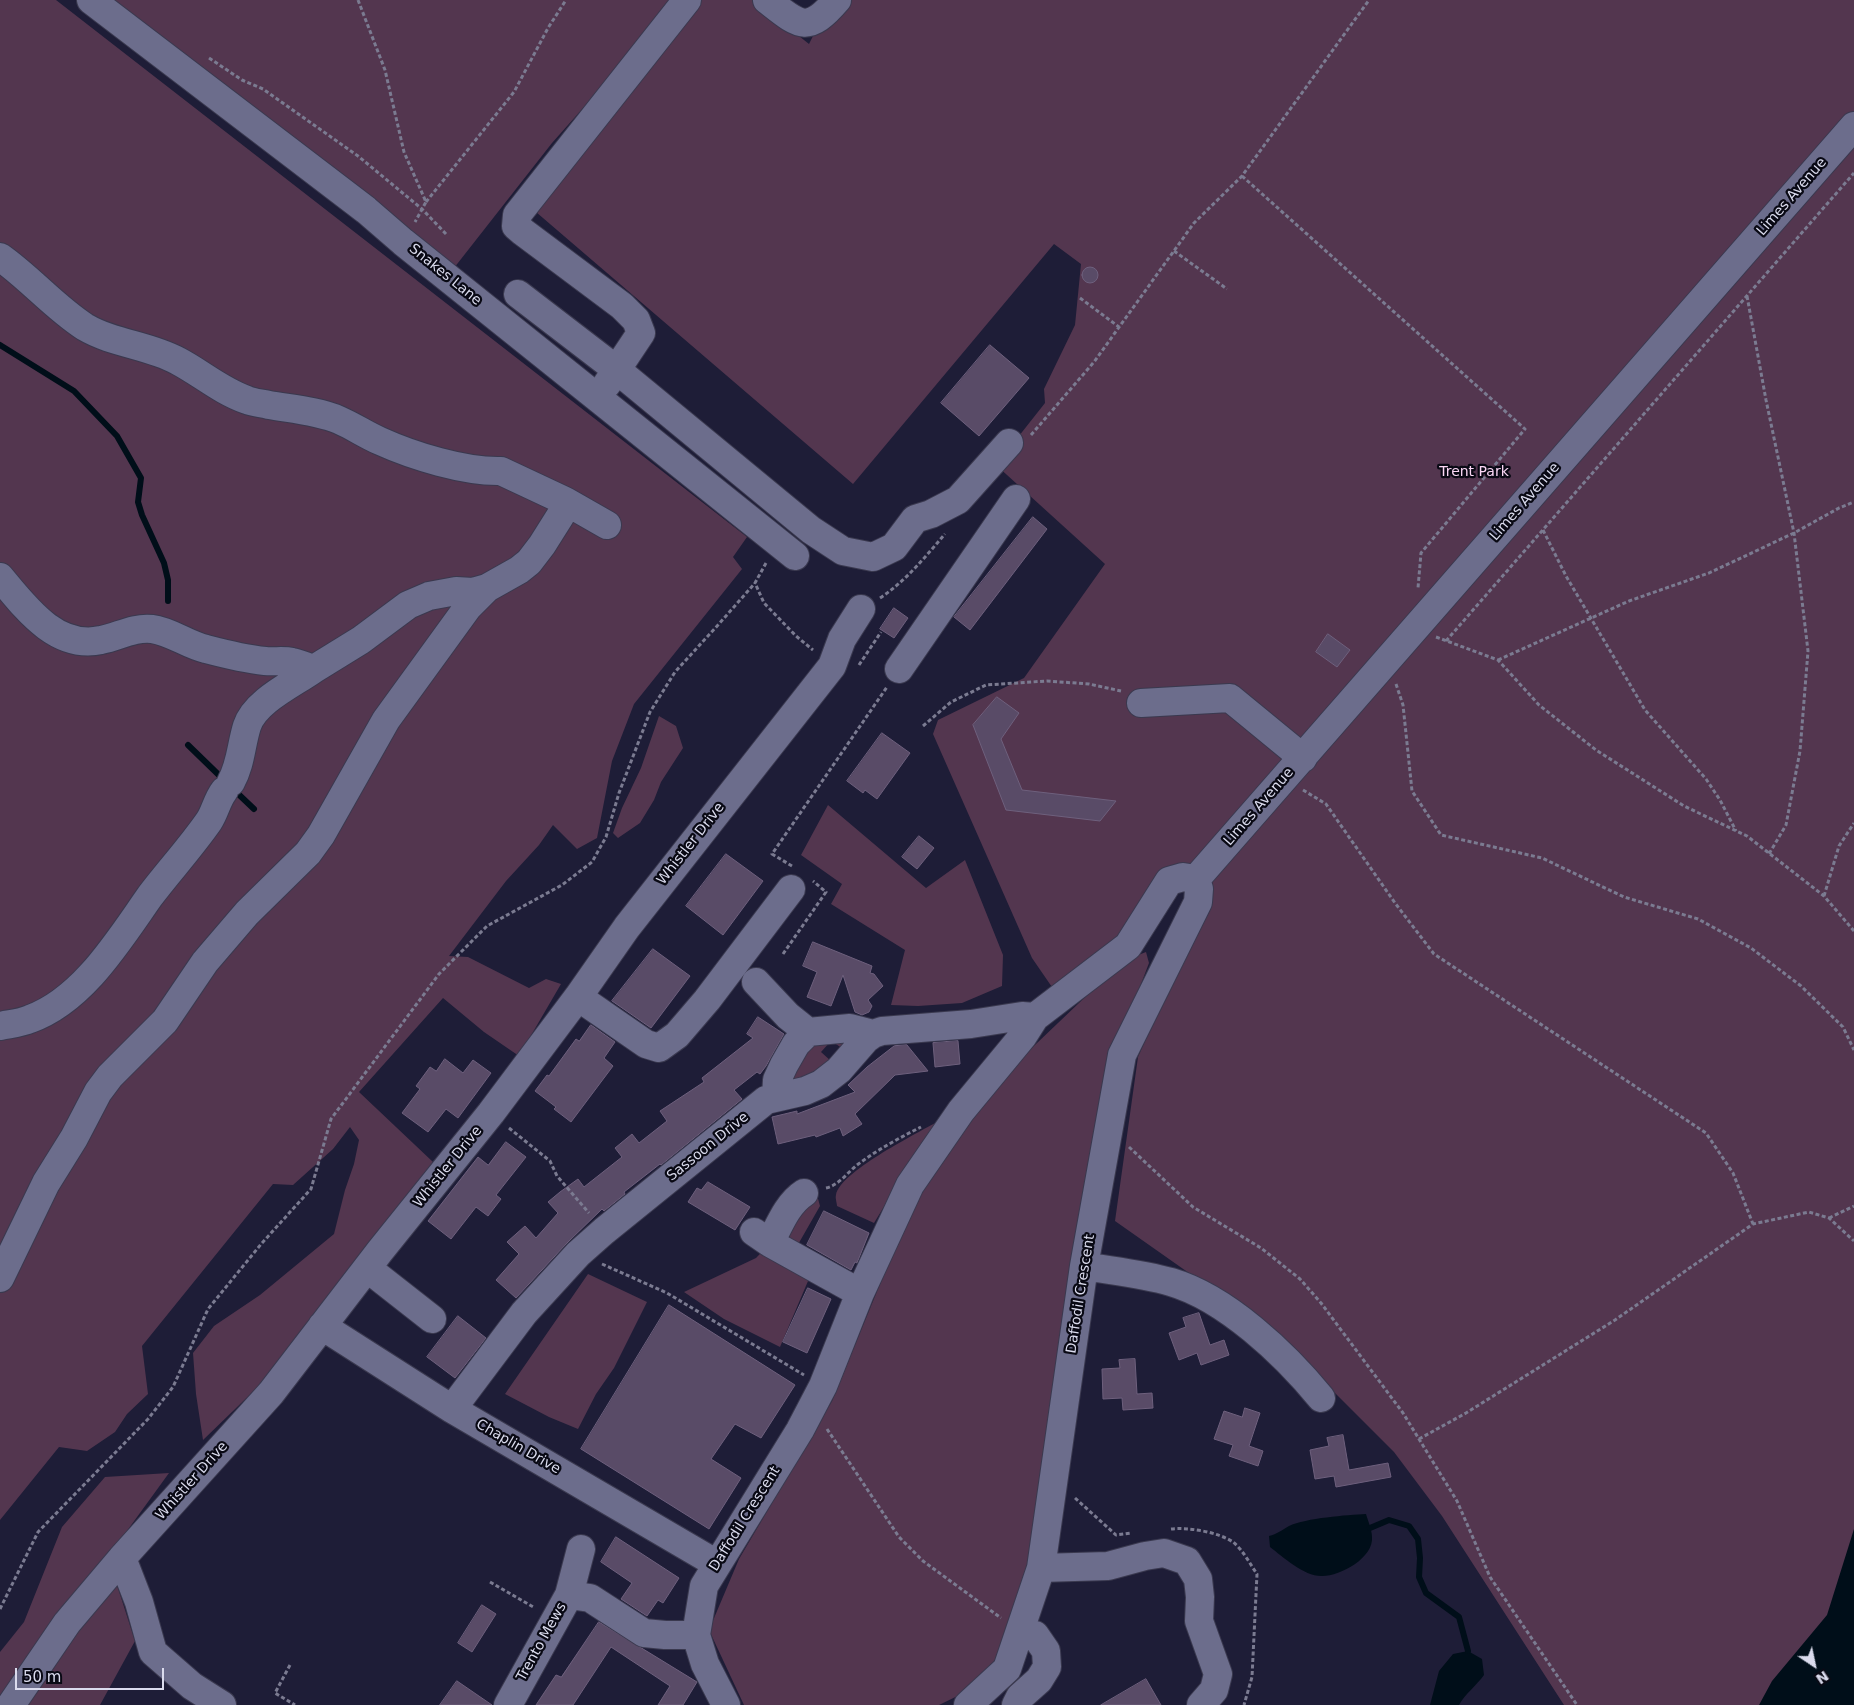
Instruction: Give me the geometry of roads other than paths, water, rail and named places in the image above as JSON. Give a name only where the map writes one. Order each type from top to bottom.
[{"type":"street","name":"Snakes Lane","points":[[91,0],[366,210],[403,242],[788,550]]},
{"type":"street","points":[[598,398],[642,333],[636,320],[622,306],[516,226],[517,215],[687,0]]},
{"type":"street","points":[[767,0],[798,22],[810,23],[823,16],[837,0]]},
{"type":"street","name":"Limes Avenue","points":[[1196,878],[1303,758],[1854,126]]},
{"type":"street","points":[[0,257],[57,306],[87,328],[106,336],[164,354],[179,361],[229,393],[248,401],[308,411],[338,420],[380,442],[446,464],[501,471],[565,501],[608,525]]},
{"type":"street","points":[[518,294],[617,370],[810,530],[843,551],[874,557],[894,547],[915,518],[931,514],[958,500],[1017,443]]},
{"type":"street","points":[[899,670],[1016,499]]},
{"type":"street","points":[[0,1026],[28,1020],[41,1014],[65,998],[91,975],[111,953],[151,896],[210,820],[239,766],[247,725],[255,711],[263,703],[361,640],[408,605],[456,591],[473,592],[487,588],[519,570],[529,562],[560,518],[565,501]]},
{"type":"street","points":[[0,577],[42,623],[60,636],[69,639],[81,641],[101,640],[132,630],[154,629],[194,646],[212,651],[266,661],[294,662],[314,669]]},
{"type":"street","points":[[0,1278],[46,1183],[74,1138],[98,1092],[110,1076],[165,1021],[205,962],[247,913],[308,853],[321,835],[386,720],[468,607],[487,588]]},
{"type":"street","name":"Whistler Drive","points":[[11,1705],[67,1623],[122,1558],[271,1392],[490,1113],[578,997],[627,927],[832,666],[842,639],[861,609]]},
{"type":"street","points":[[1141,703],[1230,698],[1303,758]]},
{"type":"street","points":[[776,1097],[777,1080],[784,1065],[796,1044],[808,1032],[850,1028],[873,1034],[882,1031],[971,1024],[1039,1014],[1128,946],[1169,880],[1183,877],[1196,878]]},
{"type":"street","points":[[578,997],[646,1044],[659,1048],[677,1036],[701,1007],[799,878]]},
{"type":"street","name":"Daffodil Crescent","points":[[968,1705],[1007,1669],[1040,1568],[1084,1266],[1122,1055],[1198,902],[1199,889],[1196,878]]},
{"type":"street","points":[[756,982],[788,1016],[808,1032]]},
{"type":"street","name":"Daffodil Crescent","points":[[726,1705],[705,1664],[696,1635],[704,1586],[800,1430],[818,1394],[860,1293],[910,1185],[961,1111],[1039,1014]]},
{"type":"street","name":"Sassoon Drive","points":[[452,1408],[524,1313],[578,1254],[766,1100],[805,1091],[821,1084],[839,1070],[866,1039],[873,1034]]},
{"type":"street","points":[[804,1194],[796,1198],[787,1211],[762,1237],[860,1293]]},
{"type":"street","points":[[1084,1266],[1171,1282],[1200,1294],[1244,1322],[1279,1353],[1321,1398]]},
{"type":"street","points":[[367,1268],[432,1319]]},
{"type":"street","name":"Chaplin Drive","points":[[322,1326],[452,1408],[716,1564]]},
{"type":"street","points":[[569,1595],[581,1549]]},
{"type":"street","points":[[1040,1568],[1108,1566],[1164,1553],[1187,1561],[1198,1579],[1200,1597],[1199,1621],[1218,1674],[1214,1690],[1201,1705]]},
{"type":"street","points":[[122,1558],[139,1602],[153,1652],[192,1686],[222,1705]]},
{"type":"street","name":"Trento Mews","points":[[508,1705],[569,1595],[590,1598],[644,1633],[696,1635]]},
{"type":"street","points":[[1016,1705],[1020,1697],[1039,1680],[1047,1667],[1046,1651],[1035,1635],[1020,1632]]},
{"type":"water","points":[[1366,1514],[1372,1534],[1371,1545],[1361,1559],[1346,1570],[1328,1575],[1314,1575],[1294,1565],[1270,1547],[1269,1536],[1296,1523],[1327,1517]]},
{"type":"water","points":[[1854,1529],[1854,1705],[1759,1705],[1772,1681],[1827,1615]]},
{"type":"water","points":[[1468,1651],[1482,1659],[1484,1675],[1459,1705],[1430,1705],[1439,1671],[1453,1654]]},
{"type":"waterway","points":[[0,345],[74,391],[117,436],[141,478],[138,502],[164,563],[168,580],[168,601]]},
{"type":"waterway","points":[[188,745],[224,780]]},
{"type":"waterway","points":[[233,789],[254,809]]},
{"type":"waterway","points":[[1370,1528],[1389,1520],[1409,1526],[1418,1539],[1419,1577],[1426,1593],[1459,1617],[1468,1651]]},
{"type":"park label","name":"Trent Park","points":[[1474,472]]}]
